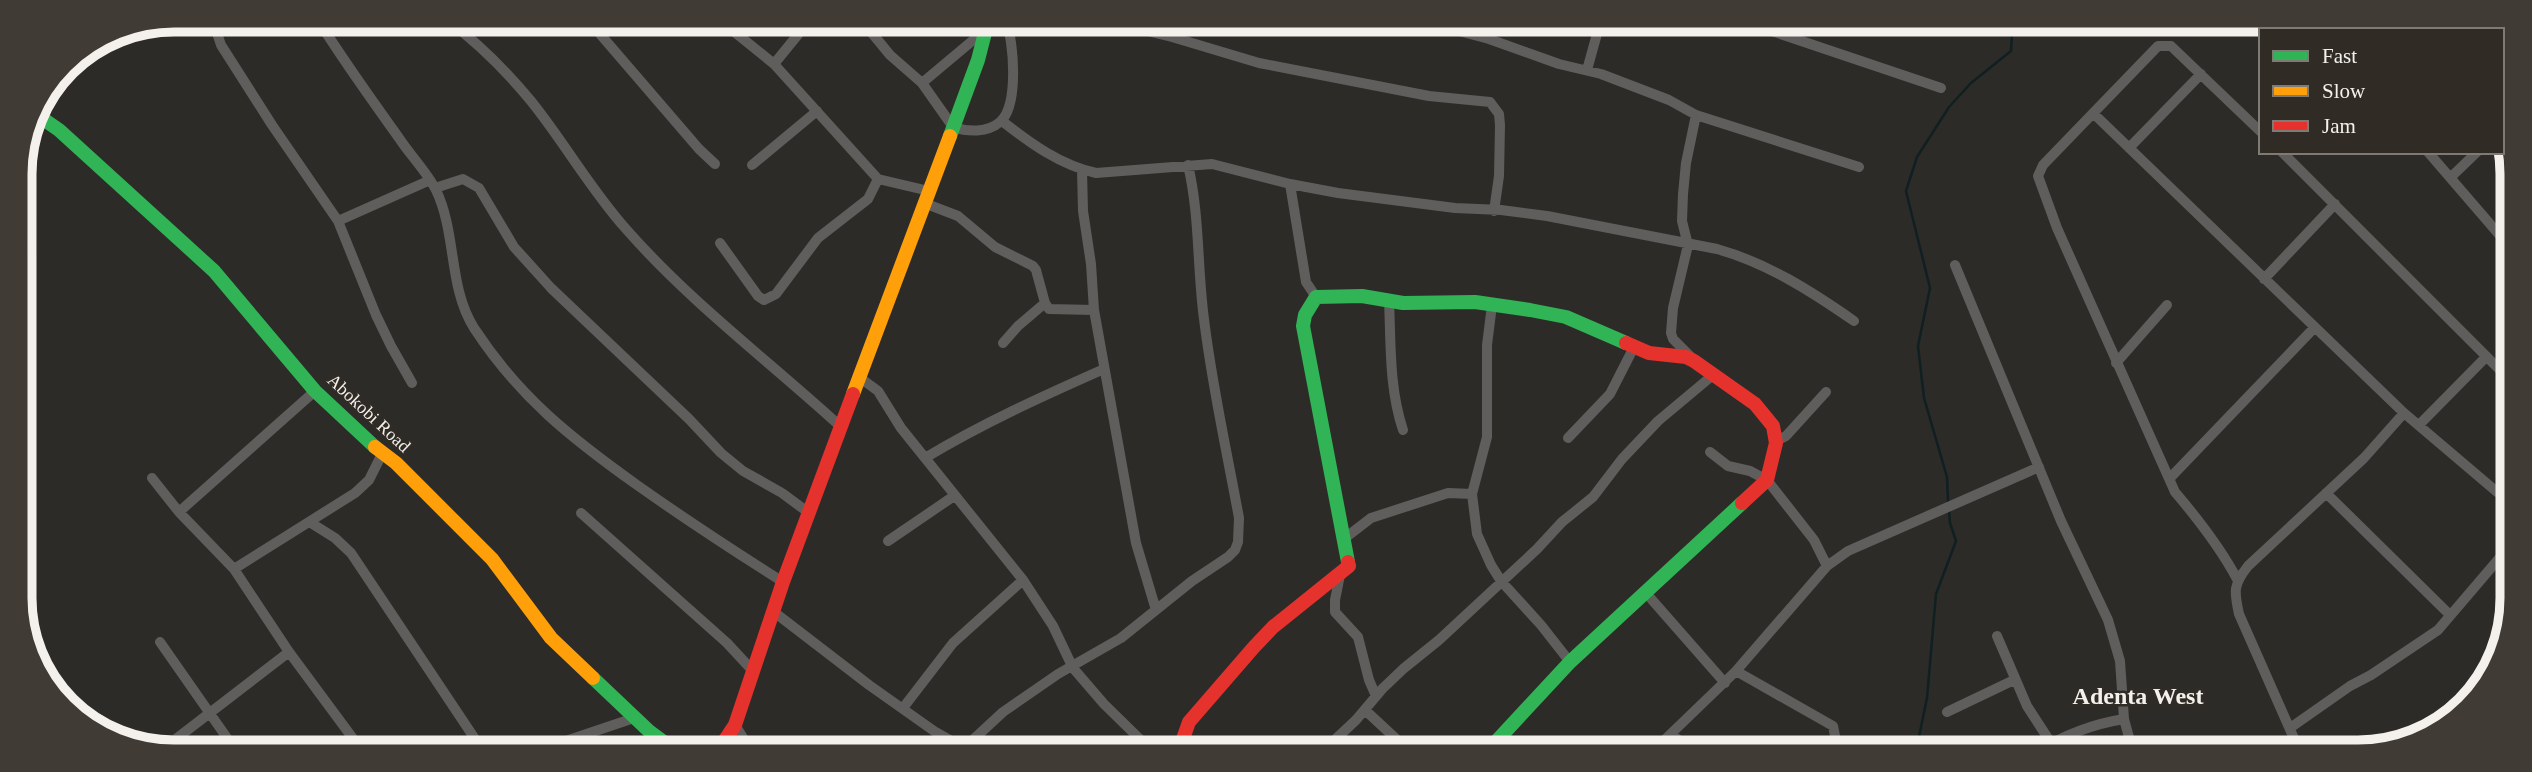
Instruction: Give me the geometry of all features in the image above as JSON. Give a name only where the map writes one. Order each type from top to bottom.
[{"type":"street","points":[[221,32],[218,36],[221,45],[338,221],[376,315],[412,383]]},
{"type":"street","points":[[326,32],[432,184],[451,234],[459,290],[466,313],[516,385],[554,422],[601,460],[723,545],[783,582]]},
{"type":"street","points":[[460,32],[532,103],[623,226],[655,262],[704,310],[841,427]]},
{"type":"street","points":[[736,32],[775,64],[877,179],[927,197],[958,216],[995,247],[1033,266],[1049,309],[1094,310]]},
{"type":"street","points":[[775,64],[800,32]]},
{"type":"street","points":[[871,32],[890,55],[922,83],[953,127],[975,131],[1002,121],[1010,100],[1013,70],[1010,32]]},
{"type":"street","points":[[922,83],[979,32]]},
{"type":"street","points":[[725,741],[735,725],[783,582],[978,60],[985,32]]},
{"type":"street","points":[[1153,32],[1259,63],[1429,96],[1489,102],[1499,114],[1500,125],[1499,176],[1494,211]]},
{"type":"street","points":[[1463,32],[1559,64],[1587,70],[1669,100],[1696,115],[1859,167]]},
{"type":"street","points":[[1489,39],[1491,32]]},
{"type":"street","points":[[1587,70],[1598,32]]},
{"type":"street","points":[[1775,32],[1941,88]]},
{"type":"street","points":[[600,34],[715,164]]},
{"type":"street","points":[[2237,579],[2210,536],[2175,492],[2057,228],[2038,176],[2043,165],[2158,46],[2171,46],[2259,130]]},
{"type":"street","points":[[2129,148],[2201,75]]},
{"type":"street","points":[[752,164],[817,111]]},
{"type":"street","points":[[2094,114],[2404,413],[2497,492]]},
{"type":"street","points":[[1694,361],[1673,339],[1671,333],[1673,308],[1688,245],[1682,221],[1683,194],[1696,115]]},
{"type":"street","name":"Abokobi Road","points":[[42,118],[59,130],[214,271],[315,391],[382,454],[396,463],[492,559],[551,638],[634,718],[663,741]]},
{"type":"street","points":[[1002,121],[1047,153],[1082,170],[1104,173],[1212,164],[1338,193],[1547,216],[1742,256],[1813,293],[1854,321]]},
{"type":"street","points":[[2284,154],[2500,370]]},
{"type":"street","points":[[2430,154],[2500,235]]},
{"type":"street","points":[[2451,177],[2475,154]]},
{"type":"street","points":[[974,741],[1003,712],[1058,674],[1073,668],[1121,638],[1235,550],[1239,532],[1210,369],[1202,301],[1198,223],[1188,165]]},
{"type":"street","points":[[1082,170],[1083,211],[1091,257],[1094,310],[1136,543],[1156,610]]},
{"type":"street","points":[[338,221],[432,184],[463,179],[479,188],[514,247],[570,307],[690,419],[721,453],[743,471],[782,493],[809,513]]},
{"type":"street","points":[[720,243],[758,296],[764,300],[770,299],[818,237],[868,199],[877,179]]},
{"type":"street","points":[[1290,184],[1306,282],[1316,297]]},
{"type":"street","points":[[2264,279],[2335,204]]},
{"type":"street","points":[[1955,265],[2039,467],[2108,620],[2120,661],[2124,719],[2130,740]]},
{"type":"street","points":[[1316,297],[1362,296],[1404,303],[1475,302],[1566,317],[1634,348],[1649,353],[1686,357],[1694,361],[1761,409],[1774,428],[1776,441],[1767,480],[1570,662],[1500,740]]},
{"type":"street","points":[[1182,741],[1189,723],[1254,647],[1292,611],[1349,566],[1303,326],[1316,297]]},
{"type":"street","points":[[1390,301],[1394,391],[1403,430]]},
{"type":"street","points":[[1003,343],[1045,303]]},
{"type":"street","points":[[1492,305],[1488,345],[1487,436],[1472,494],[1477,534],[1491,565],[1502,581],[1570,662]]},
{"type":"street","points":[[2116,363],[2167,305]]},
{"type":"street","points":[[2170,478],[2315,327]]},
{"type":"street","points":[[1568,438],[1610,394],[1634,348]]},
{"type":"street","points":[[2419,425],[2486,357]]},
{"type":"street","points":[[925,458],[976,428],[1104,369]]},
{"type":"street","points":[[1334,740],[1403,669],[1439,640],[1537,550],[1562,522],[1593,497],[1644,434],[1713,375]]},
{"type":"street","points":[[859,377],[878,391],[901,428],[1023,580],[1053,626],[1073,668],[1104,704],[1141,741]]},
{"type":"street","points":[[179,512],[315,391]]},
{"type":"street","points":[[1776,441],[1786,436],[1826,392]]},
{"type":"street","points":[[2295,740],[2239,614],[2235,594],[2237,579],[2364,458],[2404,413]]},
{"type":"street","points":[[1710,452],[1728,466],[1750,471],[1767,480],[1815,540],[1828,566]]},
{"type":"street","points":[[234,569],[311,523],[363,486],[382,454]]},
{"type":"street","points":[[1664,740],[1736,671],[1828,566],[1848,551],[2039,467]]},
{"type":"street","points":[[152,478],[179,512],[234,569],[289,652],[355,741]]},
{"type":"street","points":[[2326,493],[2450,615]]},
{"type":"street","points":[[1345,538],[1371,518],[1448,494],[1472,494]]},
{"type":"street","points":[[888,541],[954,496]]},
{"type":"street","points":[[581,513],[727,643],[752,670]]},
{"type":"street","points":[[311,523],[335,538],[351,553],[476,741]]},
{"type":"street","points":[[2290,728],[2438,629],[2500,557]]},
{"type":"street","points":[[1340,575],[1335,612],[1358,637],[1363,661],[1376,696]]},
{"type":"street","points":[[904,708],[953,643],[1023,580]]},
{"type":"street","points":[[1646,593],[1725,682]]},
{"type":"street","points":[[774,612],[862,679],[951,741]]},
{"type":"street","points":[[1997,636],[2014,680],[2049,740]]},
{"type":"street","points":[[160,642],[229,741]]},
{"type":"street","points":[[173,741],[289,652]]},
{"type":"street","points":[[1736,671],[1833,726],[1836,740]]},
{"type":"street","points":[[1947,712],[2014,680]]},
{"type":"street","points":[[1365,710],[1398,740]]},
{"type":"street","points":[[566,741],[634,718]]},
{"type":"street","points":[[2058,740],[2102,723],[2124,719]]},
{"type":"street","points":[[735,725],[745,741]]},
{"type":"street","points":[[1671,734],[1679,740]]},
{"type":"waterway","points":[[1948,502],[1947,477],[1924,398],[1918,346],[1930,288],[1906,191],[1917,157],[1949,107],[1971,83],[2011,51],[2010,32]]},
{"type":"waterway","points":[[1918,740],[1927,698],[1936,594],[1956,541],[1949,509]]},
{"type":"traffic: fast","points":[[950,136],[978,60],[985,32]]},
{"type":"traffic: fast","points":[[42,118],[59,130],[214,271],[315,391],[375,447]]},
{"type":"traffic: fast","points":[[1348,562],[1303,326],[1305,315],[1316,297],[1362,296],[1403,303],[1475,302],[1530,310],[1566,317],[1626,343]]},
{"type":"traffic: fast","points":[[1497,740],[1570,662],[1742,503]]},
{"type":"traffic: fast","points":[[593,678],[662,741]]},
{"type":"traffic: slow","points":[[853,394],[950,136]]},
{"type":"traffic: slow","points":[[375,447],[396,463],[492,559],[551,638],[593,678]]},
{"type":"traffic: jam","points":[[1626,343],[1649,353],[1686,357],[1694,361],[1755,404],[1773,426],[1776,443],[1767,480],[1742,503]]},
{"type":"traffic: jam","points":[[725,741],[735,725],[783,582],[853,394]]},
{"type":"traffic: jam","points":[[1182,741],[1189,722],[1254,647],[1273,627],[1349,566],[1348,562]]},
{"type":"district","name":"Adenta West","points":[[2138,696]]}]
